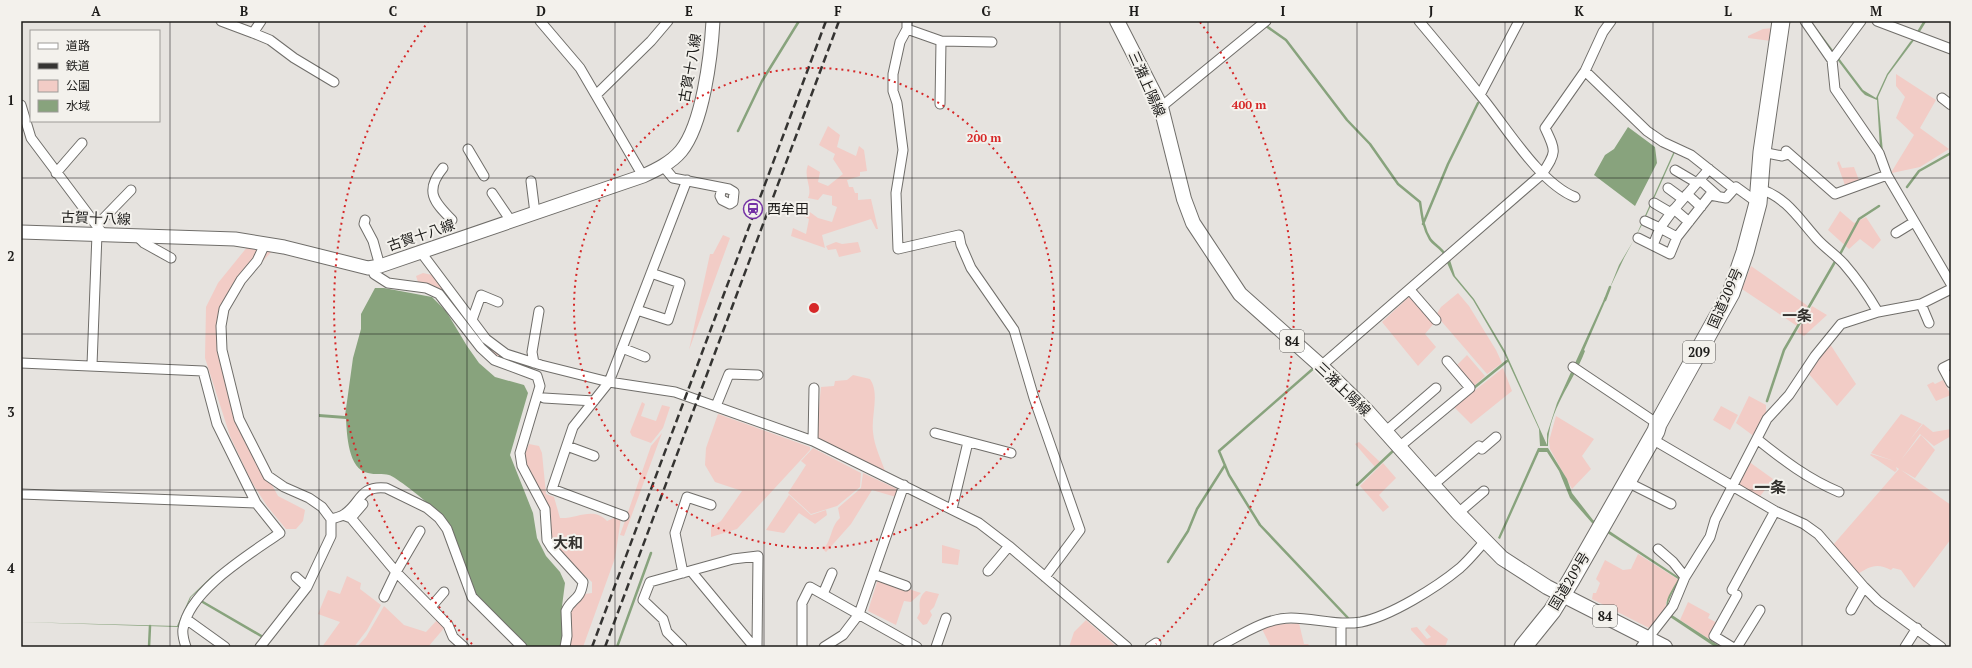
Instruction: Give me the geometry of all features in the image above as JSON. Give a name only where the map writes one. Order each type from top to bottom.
[{"type":"highway","name":"国道209号","points":[[1523,647],[1552,611],[1655,432],[1731,294],[1759,196],[1762,152],[1781,21]]},
{"type":"main road","name":"古賀十八線","points":[[21,232],[99,231],[137,236],[235,240],[284,247],[377,270],[420,251],[643,176],[663,166],[681,151],[692,131],[702,104],[713,21]]},
{"type":"main road","name":"三潴上陽線","points":[[1117,21],[1161,107],[1184,199],[1193,223],[1240,294],[1321,366],[1385,432],[1502,558],[1536,581],[1645,642],[1665,647]]},
{"type":"street","points":[[221,21],[270,40],[294,58],[334,82]]},
{"type":"street","points":[[253,33],[261,21]]},
{"type":"street","points":[[540,21],[580,68],[643,176]]},
{"type":"street","points":[[596,95],[650,42],[668,21]]},
{"type":"street","points":[[1419,21],[1542,174],[1563,192],[1575,197]]},
{"type":"street","points":[[1480,95],[1519,21]]},
{"type":"street","points":[[1321,366],[1542,174],[1552,159],[1554,146],[1545,128],[1586,71],[1603,32],[1611,21]]},
{"type":"street","points":[[1805,21],[1832,60],[1835,89],[1878,153],[1887,175],[1951,284]]},
{"type":"street","points":[[1832,60],[1861,21]]},
{"type":"street","points":[[1878,21],[1951,48]]},
{"type":"street","points":[[1161,107],[1263,22]]},
{"type":"street","points":[[992,42],[941,41],[907,25],[900,42],[893,74],[893,91],[897,103],[903,150],[896,193],[898,249],[959,235],[961,245],[971,268],[1014,330],[1034,398],[1080,530],[1045,577]]},
{"type":"street","points":[[940,104],[941,41]]},
{"type":"street","points":[[1586,71],[1647,131],[1663,142],[1691,155],[1734,189]]},
{"type":"street","points":[[1942,98],[1951,105]]},
{"type":"street","points":[[21,105],[31,138],[99,231]]},
{"type":"street","points":[[56,173],[82,143]]},
{"type":"street","points":[[468,149],[484,176]]},
{"type":"street","points":[[1762,152],[1782,156],[1787,152],[1835,194],[1887,175]]},
{"type":"street","points":[[663,166],[673,178],[722,188]]},
{"type":"street","points":[[443,168],[433,184],[433,199],[436,205],[452,220]]},
{"type":"street","points":[[1653,245],[1660,228],[1672,211],[1709,169]]},
{"type":"street","points":[[1675,170],[1699,181],[1719,197]]},
{"type":"street","points":[[624,516],[552,489],[573,428],[609,382],[687,180]]},
{"type":"street","points":[[531,181],[535,213]]},
{"type":"street","points":[[1638,238],[1670,254],[1677,236],[1710,196],[1726,198],[1736,187],[1759,196],[1768,192],[1793,209],[1817,239],[1844,263],[1864,288],[1878,312]]},
{"type":"street","points":[[1668,188],[1701,206]]},
{"type":"street","points":[[92,365],[99,231],[131,190]]},
{"type":"street","points":[[492,193],[511,221]]},
{"type":"street","points":[[1654,203],[1672,211],[1689,222]]},
{"type":"street","points":[[365,220],[364,224],[373,241],[377,270],[388,283],[426,288],[439,294],[481,348],[494,360],[537,376],[540,386],[520,453],[522,466],[545,509],[547,540],[552,548],[583,582],[581,594],[566,611],[567,636],[565,647]]},
{"type":"street","points":[[1645,221],[1677,236]]},
{"type":"street","points":[[1896,233],[1914,222]]},
{"type":"street","points":[[137,236],[144,243],[171,258]]},
{"type":"street","points":[[260,647],[307,587],[331,536],[331,519],[322,507],[309,498],[284,487],[268,476],[239,419],[224,358],[221,326],[224,309],[238,284],[258,261],[265,244]]},
{"type":"street","points":[[420,251],[486,339],[506,354],[534,363],[609,382],[675,392],[813,441],[979,523],[1009,546],[1127,647]]},
{"type":"street","points":[[637,310],[668,320],[680,283],[651,273]]},
{"type":"street","points":[[1645,642],[1673,606],[1685,577],[1710,537],[1715,520],[1767,419],[1789,395],[1815,356],[1841,324],[1878,312],[1921,304],[1951,289]]},
{"type":"street","points":[[1410,290],[1436,320]]},
{"type":"street","points":[[472,320],[481,295],[498,302]]},
{"type":"street","points":[[1921,304],[1928,323]]},
{"type":"street","points":[[534,363],[532,352],[539,311]]},
{"type":"street","points":[[622,348],[645,357]]},
{"type":"street","points":[[1399,447],[1437,410],[1470,388],[1447,361]]},
{"type":"street","points":[[21,363],[203,371],[217,424],[256,503],[280,533],[234,565],[196,598],[182,628],[186,647]]},
{"type":"street","points":[[1951,364],[1944,368],[1951,383]]},
{"type":"street","points":[[1573,367],[1655,432],[1733,486],[1775,511],[1804,524],[1818,534],[1878,601],[1941,647]]},
{"type":"street","points":[[716,406],[729,374],[758,375]]},
{"type":"street","points":[[813,441],[814,388]]},
{"type":"street","points":[[1385,432],[1436,388]]},
{"type":"street","points":[[544,398],[594,401]]},
{"type":"street","points":[[935,433],[1011,453]]},
{"type":"street","points":[[1433,485],[1479,446],[1484,451],[1496,437]]},
{"type":"street","points":[[1757,439],[1793,468],[1816,482],[1839,492]]},
{"type":"street","points":[[952,509],[968,442]]},
{"type":"street","points":[[567,446],[594,456]]},
{"type":"street","points":[[1634,485],[1671,504]]},
{"type":"street","points":[[824,647],[843,635],[860,614],[904,486]]},
{"type":"street","points":[[347,516],[367,490],[380,487],[386,488],[436,514],[447,529],[472,597],[522,647]]},
{"type":"street","points":[[1463,509],[1484,491]]},
{"type":"street","points":[[21,494],[256,503]]},
{"type":"street","points":[[710,504],[687,496],[671,533],[687,572],[755,647]]},
{"type":"street","points":[[331,519],[347,516],[363,504]]},
{"type":"street","points":[[1732,647],[1714,636],[1775,511]]},
{"type":"street","points":[[347,516],[396,572],[448,625],[452,637],[464,647]]},
{"type":"street","points":[[384,596],[420,531]]},
{"type":"street","points":[[1218,647],[1268,621],[1291,618],[1341,623],[1362,622],[1389,612],[1434,587],[1461,567],[1485,541]]},
{"type":"street","points":[[988,571],[1009,546]]},
{"type":"street","points":[[1658,549],[1673,562],[1685,577]]},
{"type":"street","points":[[682,647],[667,632],[663,619],[643,600],[650,582],[733,559],[758,556],[755,647]]},
{"type":"street","points":[[823,594],[832,573]]},
{"type":"street","points":[[873,574],[906,586]]},
{"type":"street","points":[[296,577],[307,587]]},
{"type":"street","points":[[802,647],[802,603],[810,587],[917,647]]},
{"type":"street","points":[[1851,610],[1864,587]]},
{"type":"street","points":[[431,607],[444,592]]},
{"type":"street","points":[[1737,647],[1760,610]]},
{"type":"street","points":[[936,647],[946,618]]},
{"type":"street","points":[[186,619],[225,647]]},
{"type":"street","points":[[1341,623],[1341,647]]},
{"type":"street","points":[[1904,647],[1917,628]]},
{"type":"green space","points":[[1773,28],[1771,41],[1748,38],[1748,36],[1763,29]]},
{"type":"green space","points":[[1896,74],[1936,100],[1920,128],[1949,149],[1920,167],[1892,173],[1914,135],[1896,118],[1905,97],[1896,86]]},
{"type":"green space","points":[[828,126],[840,135],[837,147],[856,156],[859,146],[864,150],[867,171],[860,172],[860,176],[847,180],[849,187],[853,187],[855,193],[858,193],[858,200],[871,199],[878,229],[876,229],[871,219],[822,235],[825,248],[791,236],[793,228],[806,234],[809,219],[799,213],[803,207],[818,218],[832,222],[837,207],[832,205],[832,196],[823,194],[818,200],[808,198],[809,190],[807,174],[808,165],[820,172],[818,182],[828,186],[843,174],[833,159],[835,154],[819,145]]},
{"type":"green space","points":[[1839,161],[1842,168],[1854,167],[1860,183],[1846,188],[1837,163]]},
{"type":"green space","points":[[1840,211],[1854,223],[1866,217],[1881,240],[1873,249],[1860,239],[1849,249],[1828,230]]},
{"type":"green space","points":[[723,235],[730,238],[689,350],[710,254],[713,254]]},
{"type":"green space","points":[[836,242],[842,244],[858,242],[861,252],[839,257],[836,249],[828,250],[826,246]]},
{"type":"green space","points":[[248,246],[275,248],[250,275],[229,309],[223,342],[249,443],[278,496],[305,510],[303,521],[296,529],[286,529],[267,506],[251,481],[230,436],[205,358],[206,307],[218,283]]},
{"type":"green space","points":[[1751,266],[1808,306],[1797,326],[1742,289]]},
{"type":"green space","points":[[423,273],[432,275],[446,290],[495,351],[526,364],[523,366],[495,356],[487,349],[450,300],[440,291],[419,285],[416,276]]},
{"type":"green space","points":[[1458,293],[1469,306],[1496,350],[1502,363],[1487,374],[1436,315],[1441,307]]},
{"type":"green space","points":[[1411,295],[1435,322],[1425,334],[1436,347],[1418,366],[1382,322]]},
{"type":"green space","points":[[1812,306],[1827,315],[1804,336],[1797,332]]},
{"type":"green space","points":[[1830,344],[1856,384],[1837,406],[1808,373]]},
{"type":"green space","points":[[1467,355],[1485,376],[1473,387],[1456,366]]},
{"type":"green space","points":[[1503,368],[1512,391],[1471,424],[1454,407]]},
{"type":"green space","points":[[853,375],[870,379],[873,385],[875,398],[873,425],[874,437],[876,448],[886,474],[816,439],[821,387],[834,386],[835,381],[847,380]]},
{"type":"green space","points":[[1943,380],[1951,395],[1936,401],[1927,385],[1933,382],[1935,384]]},
{"type":"green space","points":[[1749,396],[1766,405],[1766,415],[1755,437],[1736,423]]},
{"type":"green space","points":[[642,402],[645,404],[641,416],[656,421],[662,405],[670,407],[663,428],[651,443],[632,436],[630,432]]},
{"type":"green space","points":[[1721,406],[1738,415],[1730,430],[1713,420]]},
{"type":"green space","points":[[718,414],[810,447],[810,450],[737,529],[711,537],[711,527],[721,521],[742,491],[715,482],[705,465],[706,448]]},
{"type":"green space","points":[[1901,414],[1922,424],[1909,441],[1923,424],[1933,432],[1951,429],[1951,436],[1934,446],[1920,434],[1901,460],[1921,435],[1935,450],[1915,478],[1901,470],[1951,505],[1951,539],[1914,588],[1901,570],[1893,568],[1891,570],[1881,566],[1873,566],[1856,575],[1833,545],[1899,469],[1896,467],[1897,470],[1895,472],[1870,455],[1871,454],[1894,461],[1871,453]]},
{"type":"green space","points":[[1556,416],[1594,439],[1582,456],[1591,469],[1572,489],[1550,449],[1549,441]]},
{"type":"green space","points":[[662,433],[624,536],[620,535],[651,446]]},
{"type":"green space","points":[[1359,442],[1380,462],[1375,467],[1355,444]]},
{"type":"green space","points":[[529,444],[539,446],[542,453],[546,494],[554,497],[560,518],[585,514],[596,514],[607,521],[614,518],[615,515],[621,518],[615,558],[583,647],[567,647],[569,608],[585,594],[592,593],[592,582],[562,556],[551,537],[527,469],[524,456]]},
{"type":"green space","points":[[813,448],[861,473],[860,487],[837,506],[811,514],[788,493],[806,465],[801,461]]},
{"type":"green space","points":[[1748,461],[1773,479],[1758,499],[1736,484]]},
{"type":"green space","points":[[1383,463],[1396,478],[1379,495],[1389,507],[1383,512],[1360,486]]},
{"type":"green space","points":[[863,473],[897,489],[896,497],[872,490],[851,524],[826,552],[823,549],[828,542],[834,526],[840,518],[838,508],[861,488]]},
{"type":"green space","points":[[789,495],[811,515],[826,510],[827,515],[815,524],[799,513],[784,533],[766,530]]},
{"type":"green space","points":[[942,545],[960,550],[958,565],[942,563]]},
{"type":"green space","points":[[1638,554],[1679,580],[1666,602],[1666,612],[1651,629],[1592,599],[1593,593],[1596,593],[1600,583],[1596,579],[1605,560],[1623,570],[1631,569]]},
{"type":"green space","points":[[347,576],[361,583],[360,589],[381,605],[367,630],[354,647],[322,647],[340,622],[318,614],[328,590],[340,594]]},
{"type":"green space","points":[[878,579],[921,593],[911,602],[904,601],[896,625],[868,611]]},
{"type":"green space","points":[[926,591],[939,594],[934,607],[930,611],[932,615],[927,624],[923,625],[917,618],[920,612],[921,598]]},
{"type":"green space","points":[[1688,602],[1710,614],[1708,618],[1719,624],[1709,639],[1680,620]]},
{"type":"green space","points":[[384,606],[404,625],[426,632],[438,619],[445,627],[428,647],[357,647],[366,637]]},
{"type":"green space","points":[[1086,620],[1117,647],[1069,647],[1074,632]]},
{"type":"green space","points":[[1299,623],[1304,644],[1308,644],[1311,647],[1271,647],[1262,629],[1271,625]]},
{"type":"green space","points":[[1429,625],[1448,639],[1445,647],[1427,647],[1411,630],[1411,628],[1417,627],[1427,639],[1431,637],[1425,630]]},
{"type":"water","points":[[1808,21],[1811,21],[1863,90],[1876,98],[1887,74],[1910,42],[1914,38],[1915,39],[1888,75],[1878,97],[1883,152],[1880,149],[1877,100],[1865,95],[1861,91]]},
{"type":"water","points":[[1628,127],[1655,147],[1657,163],[1635,206],[1594,175],[1605,155],[1614,149]]},
{"type":"water","points":[[1674,151],[1675,152],[1636,236]]},
{"type":"water","points":[[1633,241],[1624,258],[1609,290],[1619,265]]},
{"type":"water","points":[[1443,254],[1450,260],[1455,276],[1474,299],[1505,351],[1547,445],[1547,434],[1557,403],[1605,297],[1607,297],[1584,350],[1585,351],[1580,363],[1552,420],[1548,446],[1540,446],[1539,429],[1504,353],[1473,300],[1453,276]]},
{"type":"water","points":[[375,288],[384,288],[432,297],[446,311],[479,363],[495,377],[524,385],[528,393],[510,455],[533,513],[537,538],[546,556],[560,572],[565,583],[561,614],[563,635],[560,647],[528,647],[476,597],[443,517],[400,481],[387,474],[368,473],[361,470],[356,465],[348,442],[346,419],[319,417],[319,414],[345,416],[353,358],[361,329],[361,314]]},
{"type":"water","points":[[1538,448],[1548,448],[1567,479],[1572,493],[1593,520],[1680,578],[1670,597],[1668,606],[1669,610],[1672,615],[1721,647],[1715,647],[1670,617],[1666,607],[1667,602],[1678,579],[1592,523],[1570,498],[1559,471],[1547,452],[1539,452],[1500,539],[1498,538]]},
{"type":"water","points":[[272,532],[273,533],[213,577],[191,597],[178,627],[21,622],[177,626],[190,597],[212,576]]},
{"type":"waterway","points":[[738,131],[762,81],[799,21]]},
{"type":"waterway","points":[[1259,21],[1286,40],[1347,120],[1370,144],[1398,184],[1420,202],[1423,221],[1428,235],[1445,255]]},
{"type":"waterway","points":[[1917,34],[1925,21]]},
{"type":"waterway","points":[[1423,224],[1448,164],[1478,103]]},
{"type":"waterway","points":[[1907,187],[1919,171],[1951,153]]},
{"type":"waterway","points":[[1839,256],[1859,219],[1879,206]]},
{"type":"waterway","points":[[1767,401],[1784,350],[1836,260]]},
{"type":"waterway","points":[[1605,300],[1610,287]]},
{"type":"waterway","points":[[1475,387],[1507,361]]},
{"type":"waterway","points":[[1315,367],[1219,451],[1229,475],[1260,525],[1348,618]]},
{"type":"waterway","points":[[1357,485],[1394,450]]},
{"type":"waterway","points":[[1168,562],[1188,531],[1197,509],[1225,465]]},
{"type":"waterway","points":[[617,647],[651,553]]},
{"type":"waterway","points":[[201,601],[263,637]]},
{"type":"waterway","points":[[149,647],[150,626]]},
{"type":"railway","points":[[592,647],[826,21]]},
{"type":"railway","points":[[605,647],[839,21]]},
{"type":"place","name":"西牟田","points":[[753,209]]},
{"type":"district","name":"一条","points":[[1797,316]]},
{"type":"district","name":"一条","points":[[1770,487]]},
{"type":"district","name":"大和","points":[[568,543]]}]
